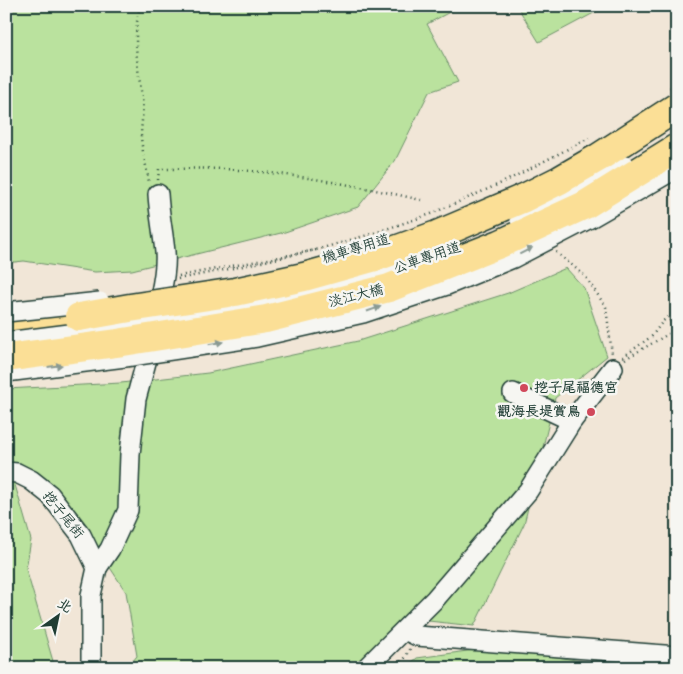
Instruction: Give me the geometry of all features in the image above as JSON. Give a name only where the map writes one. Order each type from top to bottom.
[{"type":"highway","points":[[6,327],[235,292],[304,277],[379,256],[437,235],[524,198],[598,158],[674,97]]},
{"type":"highway","name":"淡江大橋","points":[[6,358],[117,344],[266,319],[389,288],[500,244],[585,205],[677,148]]},
{"type":"highway","points":[[6,312],[41,308],[69,312],[79,317]]},
{"type":"lane","name":"機車專用道","points":[[6,312],[126,299],[230,281],[300,266],[372,246],[435,223],[572,160],[637,123],[674,97]]},
{"type":"lane","name":"公車專用道","points":[[6,342],[126,327],[254,307],[351,283],[426,260],[488,236],[539,211],[654,149],[677,134]]},
{"type":"lane","points":[[6,372],[135,356],[256,337],[363,313],[447,284],[512,258],[592,217],[677,168]]},
{"type":"lane","points":[[88,668],[91,664],[92,595],[97,568],[110,549],[128,510],[130,454],[136,399],[168,279],[159,212],[153,189]]},
{"type":"lane","points":[[366,668],[435,599],[528,491],[572,421],[616,365]]},
{"type":"lane","points":[[514,393],[572,421]]},
{"type":"lane","name":"挖子尾街","points":[[6,472],[31,480],[50,495],[82,535],[97,568]]},
{"type":"lane","points":[[405,630],[417,636],[677,656]]},
{"type":"path","points":[[140,6],[137,18],[136,43],[143,100],[141,138],[153,189]]},
{"type":"path","points":[[674,97],[677,83]]},
{"type":"path","points":[[168,279],[229,270],[316,250],[431,214],[504,182],[592,136]]},
{"type":"path","points":[[153,189],[159,169],[222,169],[288,175],[355,185],[421,200]]},
{"type":"path","points":[[168,279],[316,250]]},
{"type":"path","points":[[616,365],[652,336],[663,322],[677,312]]},
{"type":"path","points":[[616,365],[631,354],[677,329]]},
{"type":"green space","points":[[6,6],[461,6],[427,24],[458,82],[429,92],[395,161],[358,207],[285,232],[132,270],[95,272],[24,261],[6,263]]},
{"type":"green space","points":[[517,6],[607,6],[539,42]]},
{"type":"green space","points":[[566,268],[584,288],[607,356],[555,398],[524,524],[474,626],[401,618],[355,668],[127,668],[137,656],[126,592],[63,496],[18,469],[6,469],[6,389],[121,383],[208,373],[358,341],[508,293]]},
{"type":"green space","points":[[6,478],[13,478],[31,540],[26,569],[55,668],[6,668]]},
{"type":"green space","points":[[496,647],[624,668],[405,668],[417,658]]},
{"type":"building","points":[[677,316],[677,327],[674,329],[669,320]]},
{"type":"place","name":"挖子尾福德宮","points":[[524,388]]},
{"type":"place","name":"觀海長堤賞鳥","points":[[591,412]]}]
